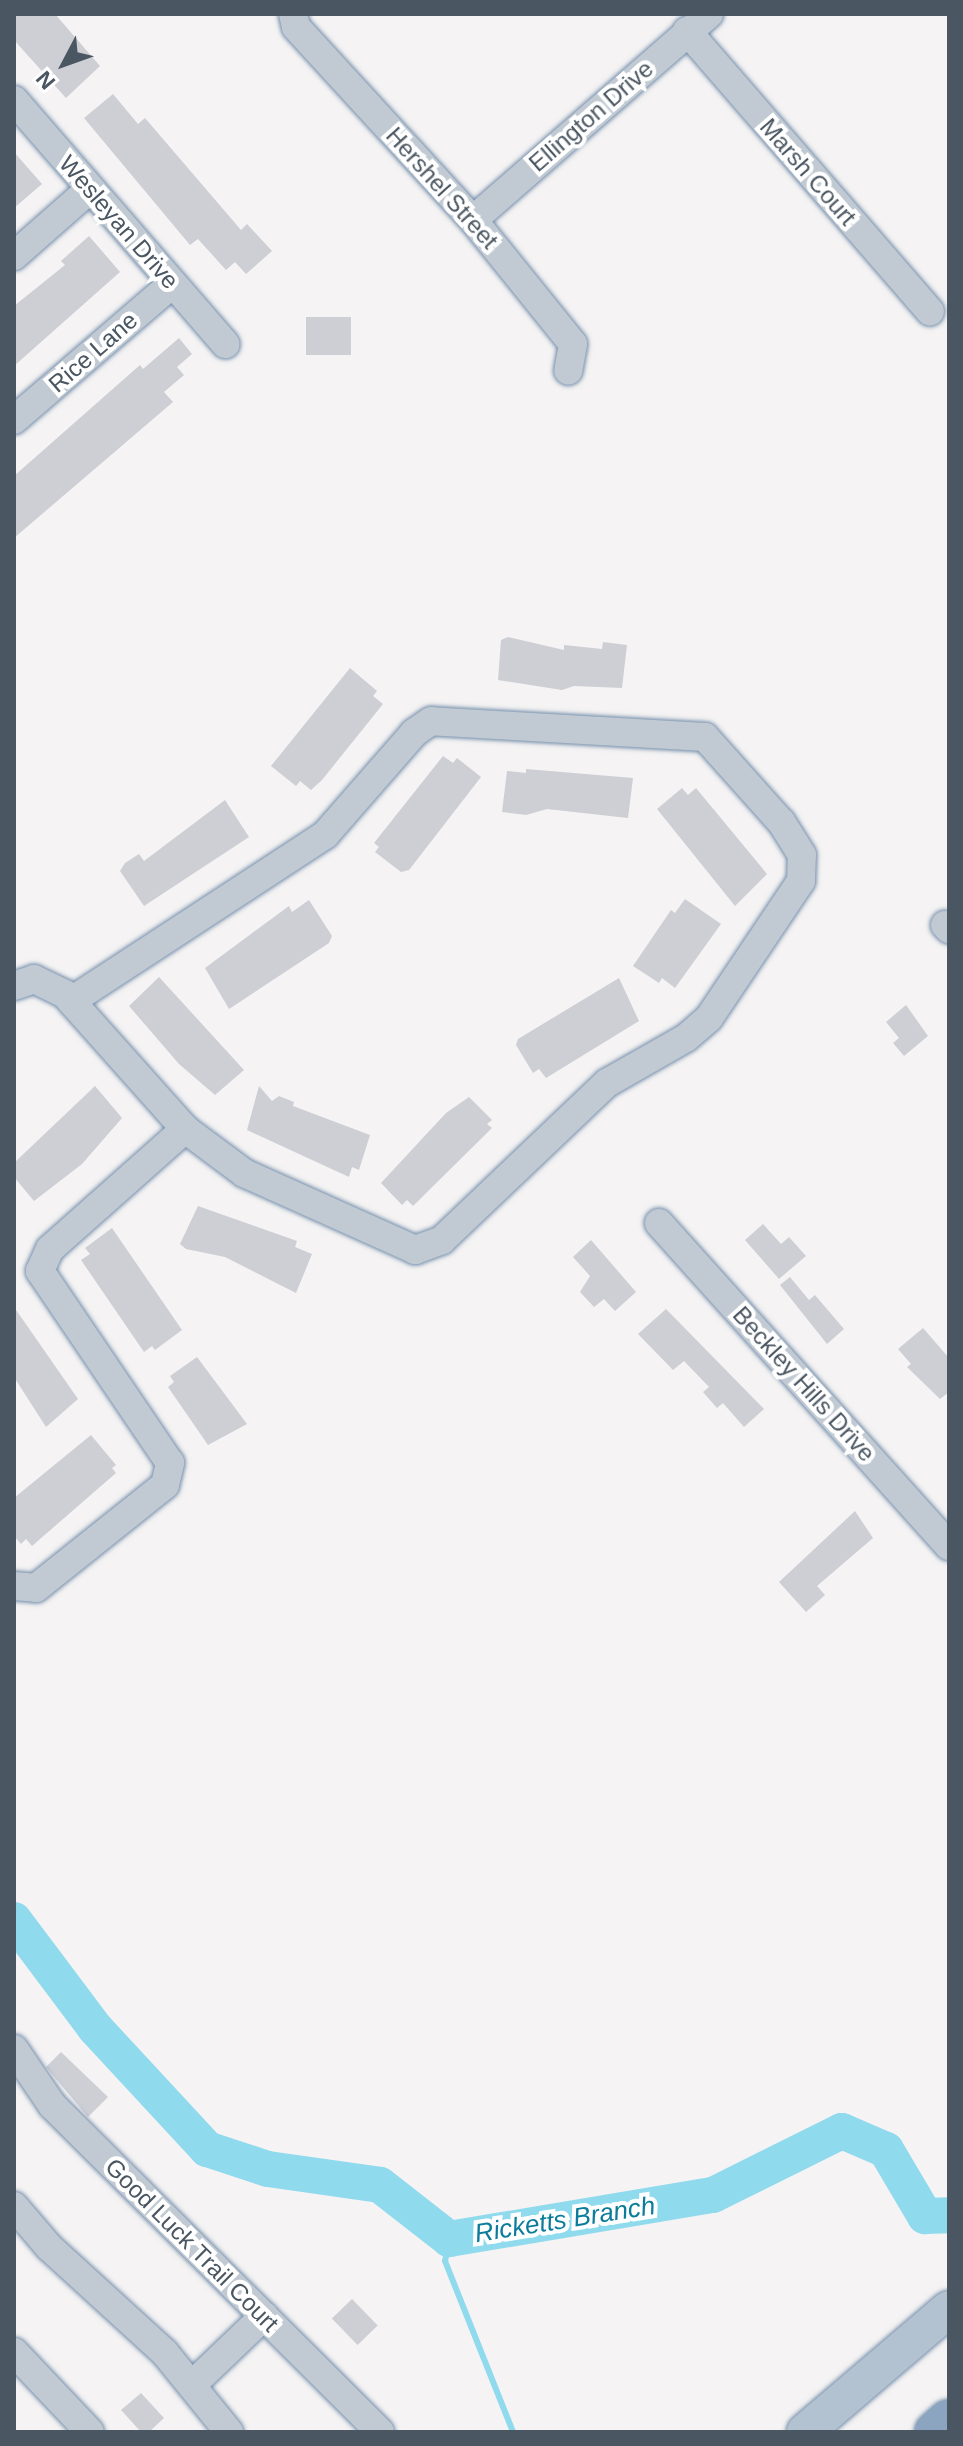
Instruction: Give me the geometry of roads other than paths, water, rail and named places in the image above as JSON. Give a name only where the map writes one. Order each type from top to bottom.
[{"type":"highway","points":[[935,2432],[949,2420]]},
{"type":"main road","points":[[805,2432],[949,2309]]},
{"type":"street","name":"Hershel Street","points":[[293,14],[296,27],[473,220],[573,344],[568,371]]},
{"type":"street","name":"Ellington Drive","points":[[473,220],[709,14]]},
{"type":"street","name":"Marsh Court","points":[[687,31],[930,312]]},
{"type":"street","name":"Wesleyan Drive","points":[[14,100],[225,344]]},
{"type":"street","points":[[14,256],[90,189]]},
{"type":"street","name":"Rice Lane","points":[[14,420],[172,284]]},
{"type":"street","points":[[14,986],[34,979],[50,982],[71,1001],[185,1129],[244,1173],[415,1250],[442,1240],[607,1083],[654,1059],[709,1018],[801,881],[802,855],[781,822],[705,737],[431,721],[414,733],[325,835],[71,1001]]},
{"type":"street","points":[[14,1586],[36,1588],[165,1485],[170,1463],[40,1271],[50,1249],[185,1129]]},
{"type":"street","name":"Beckley Hills Drive","points":[[659,1223],[949,1546]]},
{"type":"street","name":"Good Luck Trail Court","points":[[14,2049],[52,2105],[380,2432]]},
{"type":"street","points":[[14,2206],[49,2247],[165,2353],[229,2432]]},
{"type":"street","points":[[192,2385],[264,2316]]},
{"type":"street","points":[[14,2352],[90,2432]]},
{"type":"waterway","name":"Ricketts Branch","points":[[14,1920],[95,2028],[207,2149],[268,2169],[380,2185],[449,2239],[713,2195],[842,2131],[886,2150],[925,2216],[949,2215]]},
{"type":"waterway","points":[[449,2239],[445,2261],[513,2432]]}]
